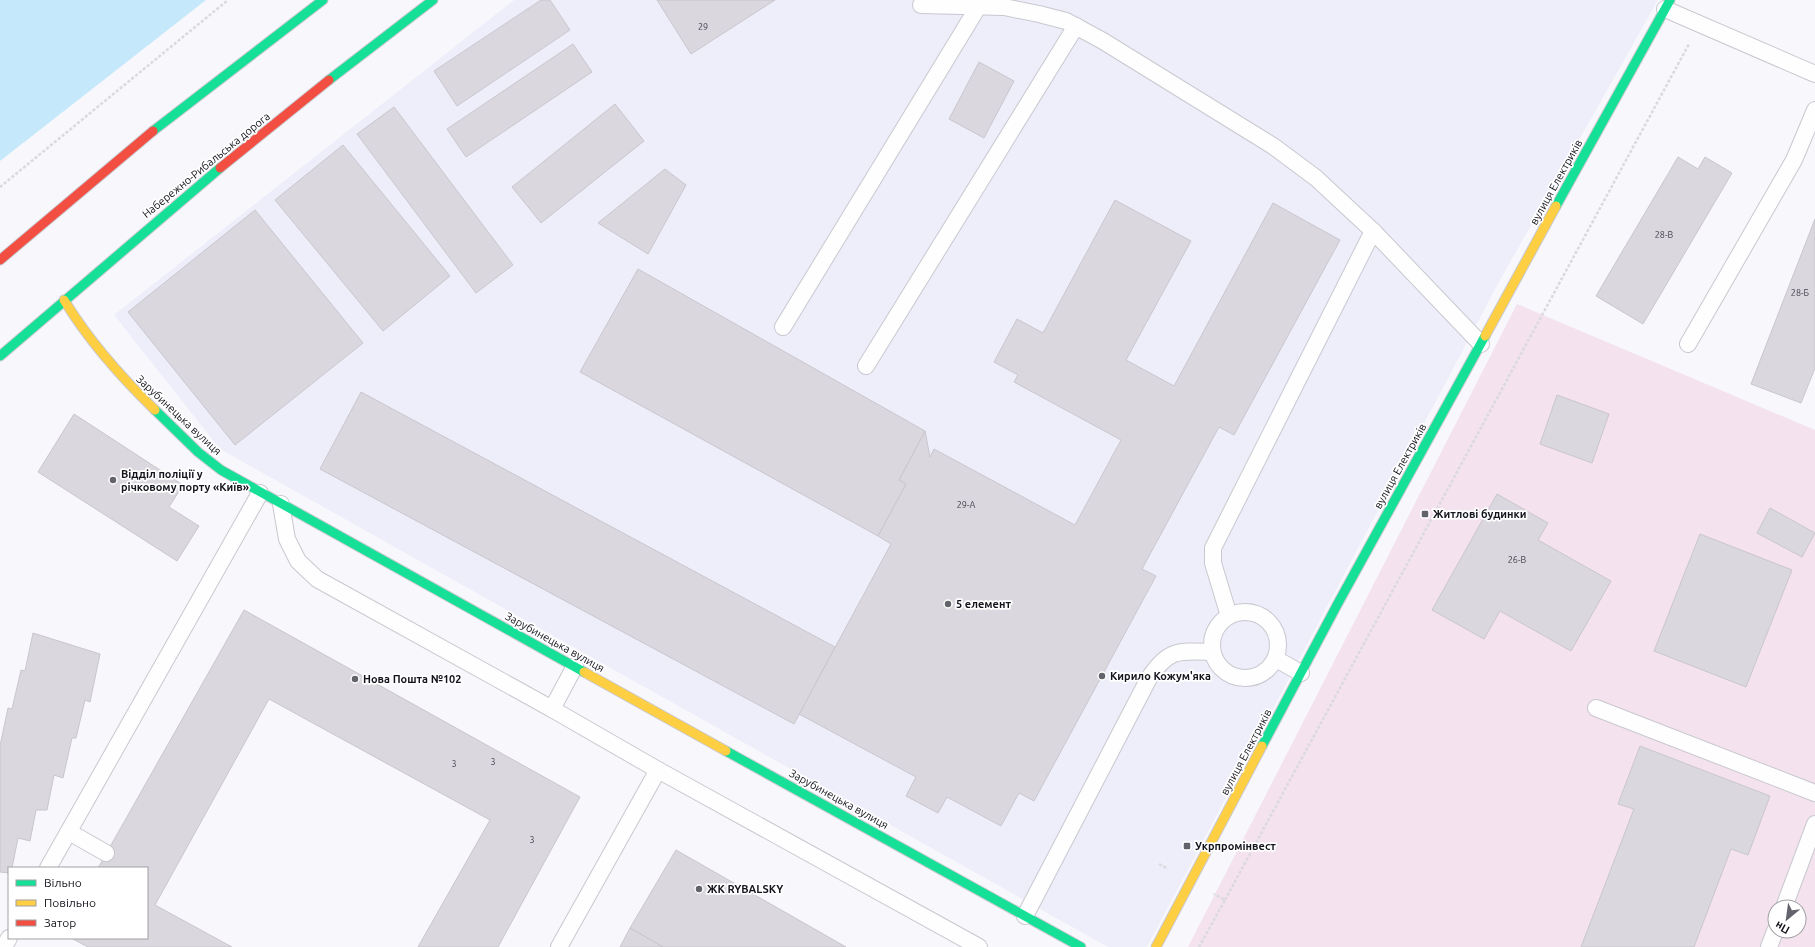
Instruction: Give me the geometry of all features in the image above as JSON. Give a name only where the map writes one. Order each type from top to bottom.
[{"type":"street","points":[[0,260],[180,109],[324,0]]},
{"type":"street","name":"Набережно-Рибальська дорога","points":[[0,356],[131,242],[348,63],[433,0]]},
{"type":"street","name":"вулиця Електриків","points":[[1156,947],[1301,673],[1667,4]]},
{"type":"street","name":"Зарубинецька вулиця","points":[[64,300],[80,326],[124,380],[198,452],[221,470],[1025,916],[1073,945]]},
{"type":"lane","points":[[1667,4],[1700,24],[1815,74]]},
{"type":"lane","points":[[920,5],[1004,8],[1039,14],[1066,21],[1103,41],[1273,146],[1316,178],[1373,232],[1481,344]]},
{"type":"lane","points":[[783,327],[978,7]]},
{"type":"lane","points":[[866,366],[1076,26]]},
{"type":"lane","points":[[1688,344],[1794,160],[1815,110]]},
{"type":"lane","points":[[1229,616],[1213,563],[1213,548],[1373,232]]},
{"type":"lane","points":[[49,867],[260,493]]},
{"type":"lane","points":[[281,504],[287,540],[298,561],[317,579],[552,709],[658,770],[979,947]]},
{"type":"lane","points":[[1242,612],[1256,613],[1268,620],[1276,632],[1278,645],[1276,659],[1267,670],[1255,676],[1241,678],[1228,674],[1218,664],[1212,652],[1213,638],[1218,625],[1229,616],[1242,612]]},
{"type":"lane","points":[[1025,916],[1149,678],[1159,662],[1172,654],[1185,651],[1212,652]]},
{"type":"lane","points":[[1276,659],[1301,673]]},
{"type":"lane","points":[[552,709],[575,666]]},
{"type":"lane","points":[[1596,708],[1815,793]]},
{"type":"lane","points":[[559,947],[658,770]]},
{"type":"lane","points":[[1787,899],[1815,824]]},
{"type":"lane","points":[[69,832],[106,853]]},
{"type":"path","points":[[0,187],[228,0]]},
{"type":"path","points":[[1224,900],[1700,24]]},
{"type":"shaded area","points":[[514,0],[1658,0],[1500,280],[1147,947],[1108,947],[220,449],[114,315]]},
{"type":"shaded area","points":[[1517,304],[1815,430],[1815,947],[1188,947]]},
{"type":"water","points":[[0,0],[206,0],[0,161]]},
{"type":"building","points":[[541,0],[550,0],[570,30],[457,106],[434,71]]},
{"type":"building","points":[[657,0],[775,0],[691,54]]},
{"type":"building","points":[[573,44],[592,72],[466,157],[447,129]]},
{"type":"building","points":[[979,62],[1014,81],[984,138],[949,119]]},
{"type":"building","points":[[615,104],[644,141],[541,223],[512,187]]},
{"type":"building","points":[[394,107],[513,265],[476,293],[357,134]]},
{"type":"building","points":[[343,145],[450,276],[383,331],[275,200]]},
{"type":"building","points":[[1678,157],[1698,169],[1705,157],[1732,173],[1643,324],[1596,296]]},
{"type":"building","points":[[665,169],[686,185],[648,254],[598,223]]},
{"type":"building","points":[[1115,200],[1191,241],[1126,360],[1174,386],[1273,203],[1340,240],[1234,435],[1219,427],[1142,569],[1156,576],[1034,801],[1019,793],[1001,826],[947,797],[938,813],[906,796],[916,777],[799,714],[891,544],[878,536],[906,484],[899,480],[925,431],[930,457],[934,449],[1075,525],[1121,440],[1014,382],[1018,375],[994,362],[1017,319],[1043,333]]},
{"type":"building","points":[[255,210],[363,343],[235,445],[128,312]]},
{"type":"building","points":[[1815,219],[1815,368],[1801,403],[1751,384]]},
{"type":"building","points":[[638,269],[925,431],[899,480],[906,484],[878,536],[580,372]]},
{"type":"building","points":[[361,392],[835,647],[794,724],[320,469]]},
{"type":"building","points":[[1557,395],[1609,414],[1592,463],[1540,444]]},
{"type":"building","points":[[74,414],[183,485],[169,507],[199,526],[177,561],[38,472]]},
{"type":"building","points":[[1497,494],[1548,523],[1538,540],[1611,581],[1571,651],[1500,611],[1484,639],[1432,610]]},
{"type":"building","points":[[1770,508],[1815,533],[1802,557],[1757,533]]},
{"type":"building","points":[[1700,534],[1792,570],[1746,687],[1654,651]]},
{"type":"building","points":[[244,610],[580,797],[498,947],[418,947],[490,820],[269,699],[155,905],[232,947],[88,947],[73,939],[148,939],[148,867],[99,867]]},
{"type":"building","points":[[33,633],[100,654],[90,702],[85,700],[76,738],[72,738],[63,778],[54,775],[47,810],[36,810],[30,841],[18,838],[12,867],[8,867],[8,873],[0,872],[0,746],[8,708],[12,709],[21,670],[25,671]]},
{"type":"building","points":[[1640,746],[1770,796],[1748,855],[1731,849],[1694,947],[1581,947],[1634,809],[1618,804]]},
{"type":"building","name":"ЖК RYBALSKY","points":[[676,850],[846,947],[663,947],[630,928]]},
{"type":"building","points":[[630,928],[663,947],[620,947]]},
{"type":"traffic: fast","points":[[153,131],[323,0]]},
{"type":"traffic: fast","points":[[329,80],[433,0]]},
{"type":"traffic: fast","points":[[1556,206],[1670,0]]},
{"type":"traffic: fast","points":[[0,356],[220,168]]},
{"type":"traffic: fast","points":[[1262,746],[1337,605],[1485,336]]},
{"type":"traffic: fast","points":[[155,410],[198,452],[221,470],[584,672]]},
{"type":"traffic: fast","points":[[726,751],[1081,947]]},
{"type":"traffic: slow","points":[[1485,336],[1556,206]]},
{"type":"traffic: slow","points":[[64,300],[84,330],[106,358],[155,410]]},
{"type":"traffic: slow","points":[[584,672],[726,751]]},
{"type":"traffic: slow","points":[[1156,947],[1262,746]]},
{"type":"traffic: jam","points":[[220,168],[329,80]]},
{"type":"traffic: jam","points":[[0,260],[153,131]]},
{"type":"place","name":"Відділ поліції у річковому порту «Київ»","points":[[113,480]]},
{"type":"place","name":"Житлові будинки","points":[[1425,514]]},
{"type":"place","name":"5 елемент","points":[[948,604]]},
{"type":"place","name":"Кирило Кожум'яка","points":[[1102,676]]},
{"type":"place","name":"Нова Пошта №102","points":[[355,679]]},
{"type":"place","name":"Укрпромінвест","points":[[1187,846]]},
{"type":"place","name":"ЖК RYBALSKY","points":[[699,889]]}]
